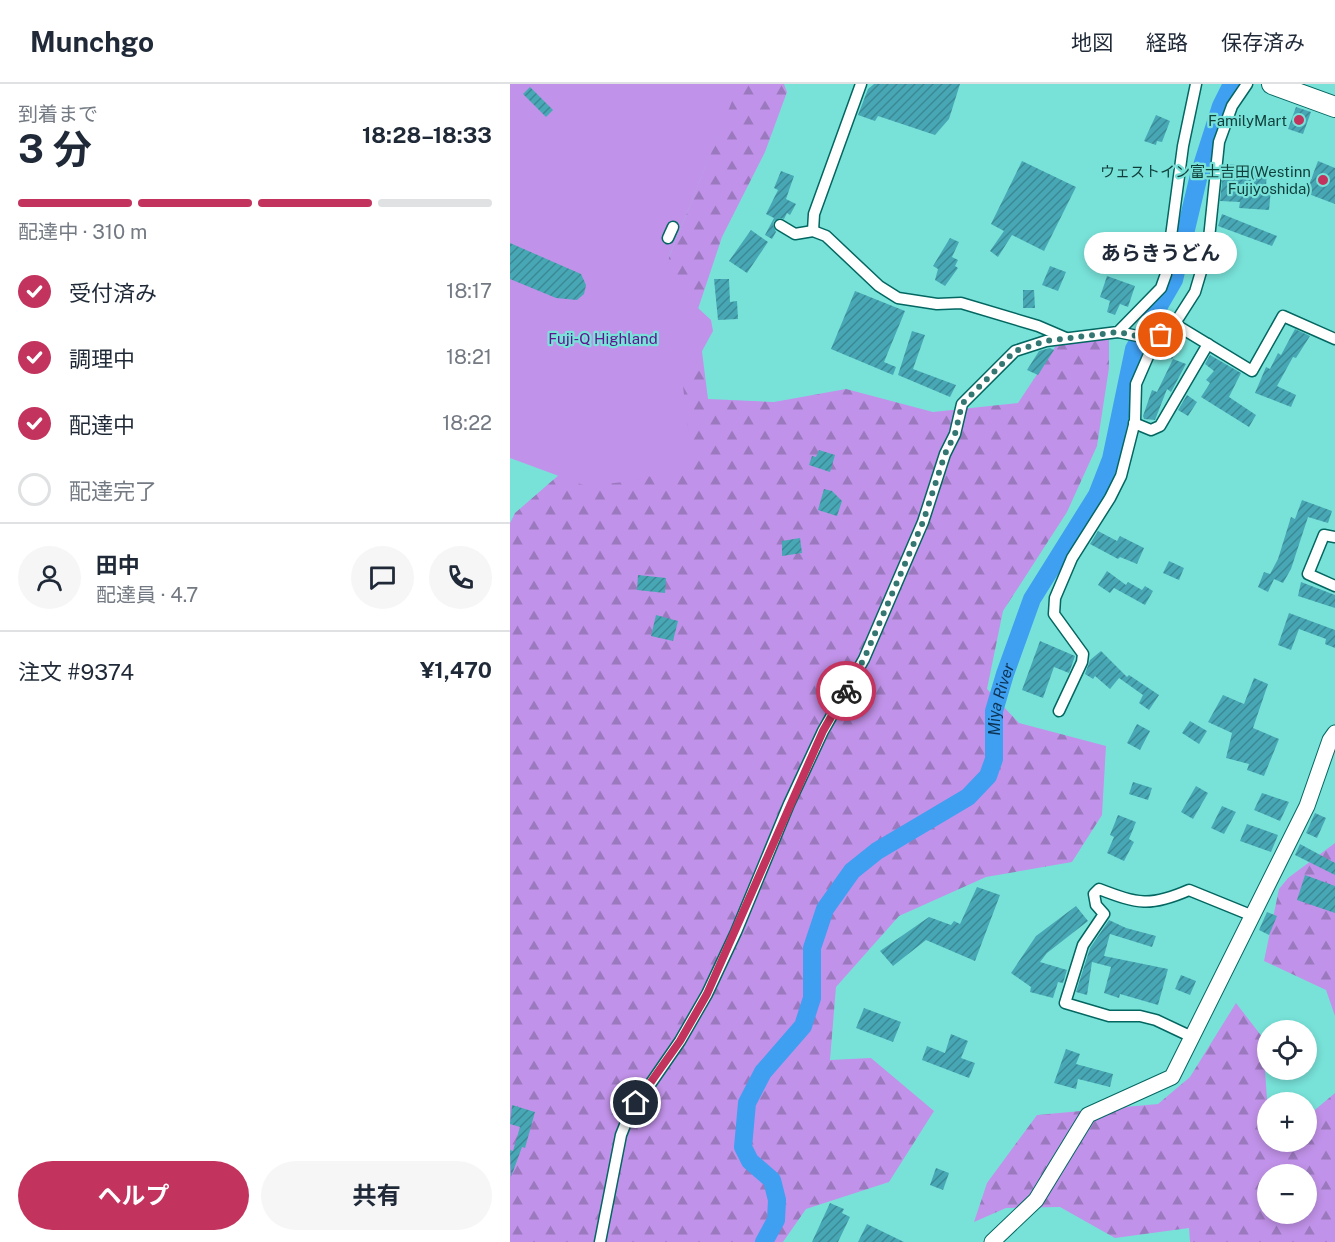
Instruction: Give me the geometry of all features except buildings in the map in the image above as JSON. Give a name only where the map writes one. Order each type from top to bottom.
[{"type":"highway","points":[[1272,84],[1335,107]]},
{"type":"highway","points":[[1303,84],[1335,96]]},
{"type":"street","points":[[813,231],[814,214],[861,84]]},
{"type":"street","points":[[1121,333],[1161,288],[1166,274],[1183,146],[1196,84]]},
{"type":"street","points":[[1059,711],[1082,662],[1083,654],[1054,614],[1055,598],[1072,558],[1110,498],[1121,476],[1134,423],[1136,384],[1154,339],[1173,323],[1195,292],[1208,248],[1219,141],[1232,105],[1246,84]]},
{"type":"street","points":[[780,225],[795,234],[813,231],[826,237],[879,286],[898,298],[938,304],[961,303],[1038,326],[1066,338]]},
{"type":"street","points":[[668,238],[673,227]]},
{"type":"street","points":[[1173,323],[1252,371],[1283,316],[1335,339]]},
{"type":"street","points":[[600,1242],[609,1186],[625,1125],[644,1091],[680,1041],[707,994],[823,731],[864,659],[923,522],[945,454],[955,434],[962,404],[1015,351],[1046,341],[1121,333],[1154,339]]},
{"type":"street","points":[[1134,423],[1151,430],[1160,426],[1208,344]]},
{"type":"street","points":[[1335,537],[1324,535],[1308,574],[1335,586]]},
{"type":"street","points":[[992,1242],[1036,1200],[1088,1115],[1172,1077],[1306,806],[1330,740],[1335,733]]},
{"type":"street","points":[[1192,1037],[1156,1020],[1140,1016],[1109,1016],[1065,1003],[1083,945],[1104,914],[1096,906],[1094,894],[1099,890],[1129,900],[1154,903],[1189,890],[1253,916]]},
{"type":"green space","name":"Fuji-Q Highland","points":[[510,84],[739,84],[669,257],[668,271],[685,296],[711,320],[713,331],[683,386],[691,454],[684,467],[633,481],[586,486],[510,458]]},
{"type":"green space","points":[[722,84],[784,84],[787,92],[765,152],[722,237],[697,312],[708,399],[774,402],[846,389],[933,412],[1018,403],[1063,335],[1109,328],[1109,368],[1097,446],[1067,512],[1003,611],[987,689],[1019,723],[1106,746],[1102,815],[1072,862],[986,877],[899,916],[836,987],[830,1060],[871,1058],[934,1111],[889,1182],[806,1209],[783,1242],[510,1242],[510,523],[515,513],[568,467],[655,292],[724,120]]},
{"type":"green space","points":[[1335,843],[1335,1016],[1326,990],[1264,961],[1279,889],[1288,878]]},
{"type":"green space","points":[[1236,1003],[1257,1030],[1257,1080],[1266,1080],[1266,1092],[1257,1092],[1257,1152],[1317,1152],[1317,1108],[1335,1093],[1335,1242],[1190,1242],[1189,1228],[1115,1238],[1060,1207],[1006,1208],[974,1222],[987,1183],[1037,1115],[1158,1104],[1190,1077]]},
{"type":"waterway","name":"Miya River","points":[[764,1242],[776,1220],[777,1200],[772,1180],[750,1161],[743,1147],[747,1103],[763,1072],[803,1026],[812,998],[812,948],[825,909],[852,871],[877,851],[968,797],[988,776],[994,759],[994,711],[1005,674],[1032,599],[1097,495],[1111,459],[1134,349],[1174,280],[1199,175],[1221,106],[1232,84]]},
{"type":"way so far","points":[[846,691],[864,659],[923,522],[945,454],[955,434],[962,404],[1015,351],[1046,341],[1118,332],[1157,340],[1161,335]]},
{"type":"place","name":"FamilyMart","points":[[1299,120]]},
{"type":"place","name":"ウェストイン富士吉田(Westinn Fujiyoshida)","points":[[1323,180]]},
{"type":"place","name":"あらきうどん","points":[[1161,335]]},
{"type":"route","points":[[636,1103],[680,1041],[707,994],[736,932],[789,804],[823,731],[846,691]]}]
